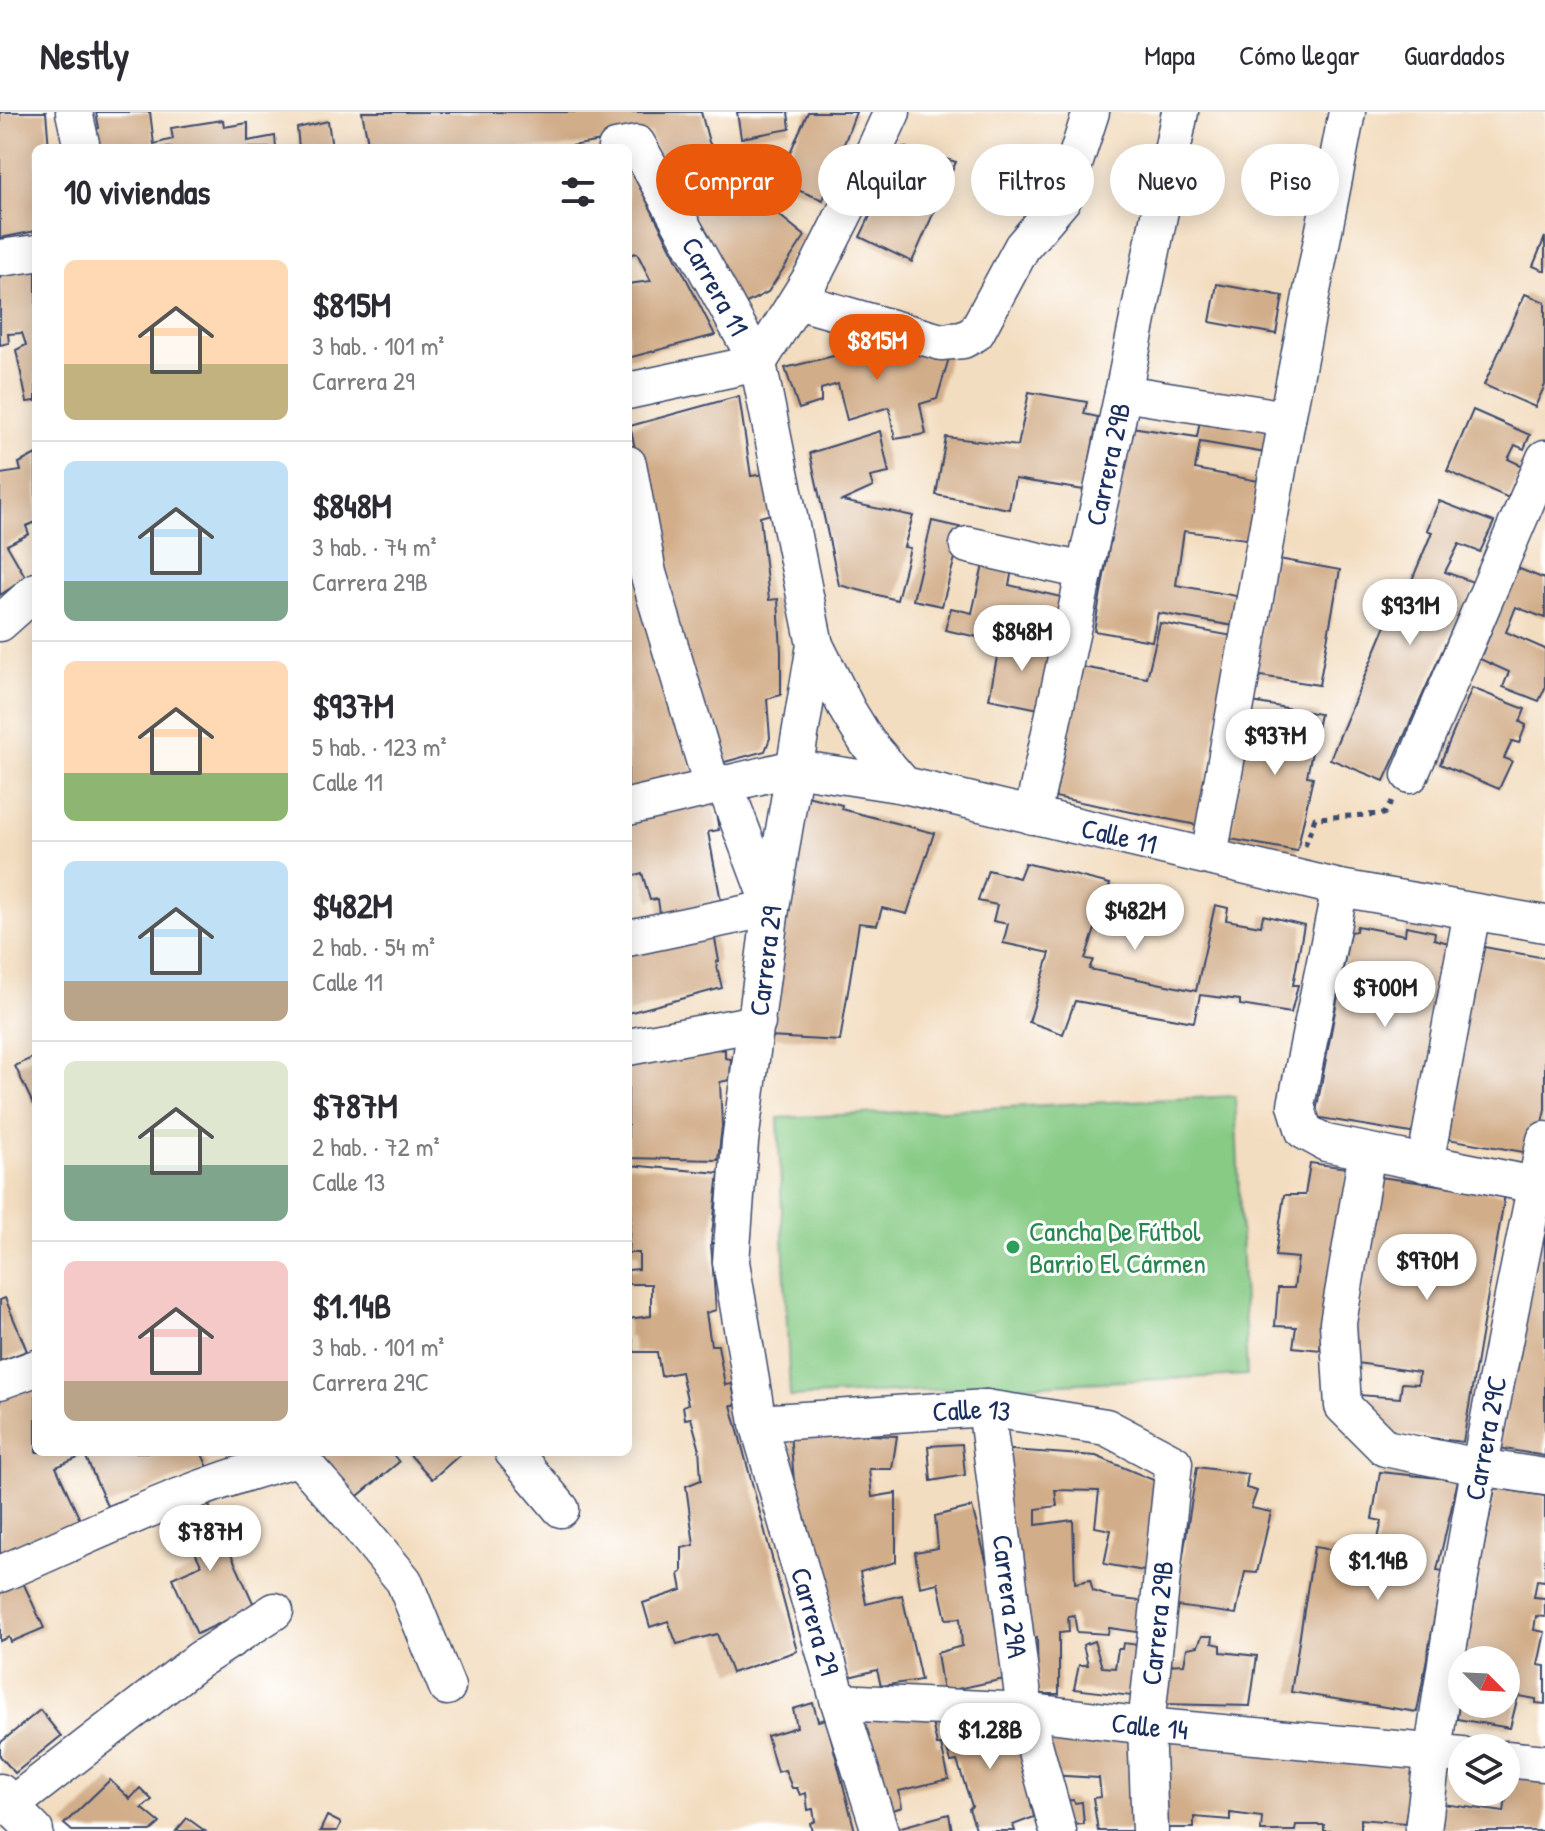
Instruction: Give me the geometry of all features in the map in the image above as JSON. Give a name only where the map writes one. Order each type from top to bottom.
[{"type":"street","points":[[74,112],[81,144]]},
{"type":"street","points":[[632,390],[758,363],[817,268],[892,112]]},
{"type":"street","points":[[797,301],[941,342],[963,340],[976,333],[1022,247],[1063,199],[1091,112]]},
{"type":"street","name":"Carrera 29B","points":[[1032,816],[1180,112]]},
{"type":"street","points":[[1209,856],[1287,419],[1347,112]]},
{"type":"street","name":"Carrera 11","points":[[632,145],[637,144],[758,363]]},
{"type":"street","points":[[0,258],[32,254]]},
{"type":"street","name":"Carrera 29","points":[[758,363],[815,645],[771,908],[740,1142],[731,1262],[758,1423],[880,1831]]},
{"type":"street","points":[[1123,393],[1287,419]]},
{"type":"street","points":[[1410,775],[1545,458]]},
{"type":"street","points":[[632,486],[648,573],[718,785],[771,908],[632,937]]},
{"type":"street","points":[[968,545],[1084,571]]},
{"type":"street","points":[[0,623],[32,595]]},
{"type":"street","points":[[815,645],[867,742],[904,785]]},
{"type":"street","points":[[632,806],[794,768]]},
{"type":"street","name":"Calle 11","points":[[794,768],[904,785],[1340,888],[1545,924]]},
{"type":"street","points":[[1340,888],[1296,1105],[1304,1131],[1326,1143],[1540,1186]]},
{"type":"street","points":[[1425,1164],[1472,912]]},
{"type":"street","points":[[632,1046],[757,1023]]},
{"type":"street","name":"Carrera 29C","points":[[1423,1831],[1447,1753],[1479,1467],[1540,1186],[1545,1140]]},
{"type":"street","points":[[1367,1152],[1338,1323],[1343,1406],[1385,1448],[1545,1477]]},
{"type":"street","points":[[0,1381],[32,1369]]},
{"type":"street","name":"Calle 13","points":[[758,1423],[986,1408],[1106,1427],[1174,1463]]},
{"type":"street","name":"Carrera 29A","points":[[986,1408],[1025,1711],[1058,1831]]},
{"type":"street","points":[[516,1456],[561,1509]]},
{"type":"street","points":[[0,1574],[206,1486],[299,1458],[404,1581],[447,1687]]},
{"type":"street","name":"Carrera 29B","points":[[1150,1831],[1146,1726],[1174,1463]]},
{"type":"street","points":[[35,1831],[5,1799],[199,1660],[275,1611]]},
{"type":"street","name":"Calle 14","points":[[839,1702],[1025,1711],[1146,1726],[1447,1753]]},
{"type":"street","points":[[1520,1760],[1545,1763]]},
{"type":"path","points":[[1293,876],[1315,818],[1384,814],[1410,775]]},
{"type":"green space","name":"Cancha De Fútbol Barrio El Cármen","points":[[1235,1096],[1247,1375],[790,1397],[778,1118]]},
{"type":"building","points":[[0,112],[46,112],[49,144],[32,144],[32,232],[0,238]]},
{"type":"building","points":[[96,112],[150,112],[154,144],[94,144],[90,132],[99,128]]},
{"type":"building","points":[[362,112],[701,112],[710,144],[656,144],[656,149],[650,133],[583,144],[368,144]]},
{"type":"building","points":[[737,112],[788,112],[790,129],[741,138]]},
{"type":"building","points":[[808,112],[856,112],[844,144],[818,144],[818,198],[802,192],[802,144],[794,144]]},
{"type":"building","points":[[223,120],[224,127],[248,123],[248,141],[275,136],[276,144],[154,144],[173,139],[171,128]]},
{"type":"building","points":[[328,121],[331,144],[299,144],[297,128]]},
{"type":"building","points":[[632,172],[715,335],[632,357],[632,283],[651,281],[637,253],[632,254]]},
{"type":"building","points":[[689,216],[780,216],[805,236],[768,292],[737,308]]},
{"type":"building","points":[[870,216],[932,216],[912,262],[860,237]]},
{"type":"building","points":[[1545,237],[1545,271],[1533,266]]},
{"type":"building","points":[[32,269],[32,401],[27,402],[16,350],[26,345],[22,333],[8,334],[9,343],[0,345],[0,274]]},
{"type":"building","points":[[1217,284],[1283,296],[1276,334],[1210,322]]},
{"type":"building","points":[[1525,294],[1545,302],[1545,385],[1535,407],[1484,385]]},
{"type":"building","points":[[870,341],[951,351],[937,399],[920,404],[926,434],[895,439],[889,407],[847,420],[838,384],[821,389],[821,402],[799,409],[785,368],[870,347]]},
{"type":"building","points":[[1029,392],[1087,402],[1084,414],[1098,417],[1084,490],[1015,479],[1009,509],[936,495],[946,437],[1018,446]]},
{"type":"building","points":[[739,396],[751,476],[765,474],[771,514],[760,517],[769,600],[778,599],[781,695],[767,699],[770,738],[765,751],[721,763],[669,602],[632,425]]},
{"type":"building","points":[[1202,409],[1272,421],[1266,453],[1200,442],[1195,469],[1264,482],[1254,540],[1184,531],[1176,585],[1247,598],[1240,627],[1158,613],[1152,641],[1094,631],[1131,427],[1197,437]]},
{"type":"building","points":[[1473,410],[1530,435],[1524,449],[1515,445],[1508,459],[1523,466],[1509,498],[1447,471]]},
{"type":"building","points":[[880,431],[889,473],[870,477],[873,487],[842,501],[913,516],[904,547],[910,548],[897,600],[839,585],[810,453]]},
{"type":"building","points":[[32,456],[32,524],[26,526],[29,534],[7,545],[26,578],[0,595],[0,474],[21,471],[19,463]]},
{"type":"building","points":[[1439,501],[1494,522],[1480,552],[1459,544],[1445,572],[1476,583],[1384,781],[1330,759],[1389,618],[1393,619],[1402,603],[1412,607],[1418,595],[1407,592],[1432,532],[1427,530]]},
{"type":"building","points":[[932,521],[963,528],[942,606],[913,600]]},
{"type":"building","points":[[986,552],[1012,570],[1009,585],[1065,598],[1058,631],[1001,621],[996,641],[945,630],[951,608],[972,613]]},
{"type":"building","points":[[1273,558],[1340,570],[1319,685],[1254,675]]},
{"type":"building","points":[[632,566],[695,776],[632,792]]},
{"type":"building","points":[[1517,568],[1545,579],[1545,618],[1516,607],[1506,632],[1545,649],[1545,688],[1539,701],[1503,687],[1509,672],[1480,659]]},
{"type":"building","points":[[1160,623],[1233,636],[1197,825],[1055,797],[1081,667],[1147,678]]},
{"type":"building","points":[[1001,636],[1056,648],[1044,710],[989,699]]},
{"type":"building","points":[[1472,688],[1525,709],[1520,722],[1526,725],[1519,743],[1512,741],[1504,758],[1512,761],[1499,789],[1440,764]]},
{"type":"building","points":[[1252,702],[1320,714],[1307,776],[1313,777],[1297,851],[1230,839]]},
{"type":"building","points":[[803,795],[842,805],[841,809],[934,833],[907,914],[882,908],[877,925],[859,923],[840,1041],[769,1037]]},
{"type":"building","points":[[713,797],[719,830],[708,832],[721,901],[660,914],[658,899],[650,900],[642,873],[632,876],[632,820]]},
{"type":"building","points":[[1025,863],[1110,884],[1085,959],[1093,960],[1089,969],[1196,991],[1215,905],[1228,908],[1226,920],[1261,926],[1263,915],[1304,925],[1293,985],[1298,985],[1291,1013],[1240,1005],[1240,1000],[1200,995],[1194,1022],[1075,1001],[1063,1034],[1029,1022],[1050,953],[1003,943],[1008,924],[993,921],[997,905],[978,901],[988,870],[1019,878]]},
{"type":"building","points":[[1357,926],[1405,935],[1406,926],[1435,932],[1434,939],[1456,945],[1417,1134],[1315,1117],[1350,932],[1356,931]]},
{"type":"building","points":[[713,928],[722,988],[632,1012],[632,948]]},
{"type":"building","points":[[1473,945],[1545,958],[1545,1110],[1535,1154],[1436,1137]]},
{"type":"building","points":[[717,1037],[717,1049],[725,1050],[725,1058],[731,1059],[730,1080],[720,1082],[722,1126],[718,1160],[632,1158],[632,1055]]},
{"type":"building","points":[[32,1058],[32,1102],[15,1066]]},
{"type":"building","points":[[1310,1163],[1348,1168],[1320,1350],[1293,1347],[1296,1327],[1275,1326],[1278,1288],[1294,1288],[1298,1258],[1275,1256],[1284,1195],[1305,1195]]},
{"type":"building","points":[[632,1165],[719,1173],[711,1243],[716,1310],[706,1313],[711,1345],[718,1345],[725,1385],[732,1384],[736,1405],[731,1405],[797,1651],[732,1673],[717,1634],[677,1644],[668,1621],[650,1627],[643,1603],[682,1590],[679,1574],[682,1572],[682,1548],[694,1545],[686,1486],[701,1480],[699,1447],[691,1418],[685,1419],[683,1406],[688,1404],[681,1372],[661,1376],[657,1352],[634,1352],[632,1318],[651,1316],[651,1284],[632,1284],[632,1270],[639,1269],[639,1253],[632,1253]]},
{"type":"building","points":[[1380,1177],[1505,1194],[1463,1442],[1391,1433],[1371,1425],[1359,1395],[1400,1398],[1402,1383],[1418,1384],[1419,1372],[1350,1362]]},
{"type":"building","points":[[1545,1218],[1545,1456],[1499,1448]]},
{"type":"building","points":[[5,1298],[27,1351],[0,1361],[0,1300]]},
{"type":"building","points":[[32,1387],[32,1456],[83,1456],[56,1467],[81,1522],[0,1557],[0,1400]]},
{"type":"building","points":[[790,1432],[897,1436],[892,1469],[869,1469],[872,1497],[896,1493],[896,1562],[860,1572],[866,1604],[902,1595],[921,1680],[881,1686],[877,1670],[849,1677],[794,1482]]},
{"type":"building","points":[[962,1444],[965,1475],[931,1481],[928,1446]]},
{"type":"building","points":[[997,1449],[1096,1456],[1163,1484],[1150,1572],[1104,1564],[1111,1530],[1095,1527],[1099,1491],[1055,1490],[1057,1506],[1036,1509],[1036,1525],[1073,1520],[1075,1583],[1090,1580],[1093,1591],[1114,1598],[1149,1602],[1144,1633],[1109,1628],[1108,1634],[1077,1632],[1074,1615],[1068,1616],[1069,1632],[1059,1633],[1059,1694],[1038,1694],[1037,1637],[1031,1638]]},
{"type":"building","points":[[85,1456],[203,1456],[208,1467],[107,1506]]},
{"type":"building","points":[[318,1456],[394,1456],[399,1462],[353,1500]]},
{"type":"building","points":[[411,1456],[458,1456],[432,1479]]},
{"type":"building","points":[[1197,1467],[1248,1474],[1246,1488],[1257,1491],[1251,1508],[1271,1512],[1257,1573],[1245,1572],[1236,1614],[1175,1606]]},
{"type":"building","points":[[1380,1472],[1458,1480],[1437,1570],[1443,1571],[1417,1712],[1291,1692],[1314,1547],[1374,1556],[1382,1521],[1372,1519]]},
{"type":"building","points":[[1495,1488],[1545,1496],[1545,1581],[1537,1580],[1534,1597],[1545,1598],[1545,1617],[1536,1616],[1534,1630],[1545,1632],[1538,1665],[1545,1666],[1545,1704],[1520,1696],[1520,1646],[1467,1646]]},
{"type":"building","points":[[206,1499],[255,1607],[197,1634],[172,1578],[201,1565],[177,1512]]},
{"type":"building","points":[[972,1507],[998,1606],[993,1608],[995,1624],[999,1624],[1009,1678],[943,1692],[937,1653],[962,1646],[960,1618],[946,1619],[938,1583],[920,1587],[915,1552],[938,1548],[935,1516]]},
{"type":"building","points":[[21,1578],[44,1628],[11,1642],[9,1637],[0,1641],[0,1587]]},
{"type":"building","points":[[1202,1636],[1213,1636],[1212,1643],[1221,1645],[1221,1652],[1257,1656],[1250,1706],[1162,1704],[1166,1665],[1184,1664],[1187,1648],[1198,1646]]},
{"type":"building","points":[[1094,1641],[1102,1667],[1115,1668],[1118,1649],[1122,1649],[1123,1643],[1140,1645],[1131,1696],[1074,1689],[1079,1665],[1088,1665],[1083,1645]]},
{"type":"building","points":[[813,1703],[818,1721],[826,1719],[855,1831],[812,1831],[810,1823],[815,1821],[813,1809],[808,1810],[806,1793],[800,1795],[797,1788],[792,1788],[785,1770],[777,1772],[767,1736],[797,1727],[793,1709]]},
{"type":"building","points":[[40,1710],[61,1736],[15,1773],[0,1756],[0,1743]]},
{"type":"building","points":[[915,1711],[930,1714],[949,1779],[899,1791],[902,1807],[887,1812],[861,1723]]},
{"type":"building","points":[[937,1717],[1014,1723],[1034,1817],[1013,1825],[1015,1831],[977,1831],[957,1761],[951,1762]]},
{"type":"building","points":[[1457,1718],[1512,1718],[1510,1728]]},
{"type":"building","points":[[1042,1728],[1135,1739],[1139,1831],[1098,1831],[1093,1798],[1101,1797],[1099,1778],[1049,1775]]},
{"type":"building","points":[[1159,1740],[1414,1768],[1405,1823],[1361,1819],[1361,1831],[1324,1831],[1324,1825],[1296,1825],[1295,1831],[1261,1831],[1262,1817],[1230,1813],[1230,1820],[1194,1817],[1194,1828],[1158,1828]]},
{"type":"building","points":[[1520,1770],[1545,1773],[1545,1831],[1438,1831],[1443,1804],[1504,1812],[1505,1806],[1520,1806]]},
{"type":"building","points":[[110,1780],[130,1799],[140,1788],[152,1800],[142,1808],[160,1823],[151,1831],[72,1831],[64,1824]]},
{"type":"building","points":[[1073,1800],[1075,1803],[1082,1802],[1084,1824],[1060,1826],[1054,1801]]},
{"type":"building","points":[[949,1814],[952,1831],[890,1831],[890,1830]]},
{"type":"building","points":[[327,1816],[341,1823],[337,1831],[320,1831]]},
{"type":"building","points":[[187,1818],[205,1831],[176,1831]]},
{"type":"place","name":"Cancha De Fútbol Barrio El Cármen","points":[[1013,1247]]}]
